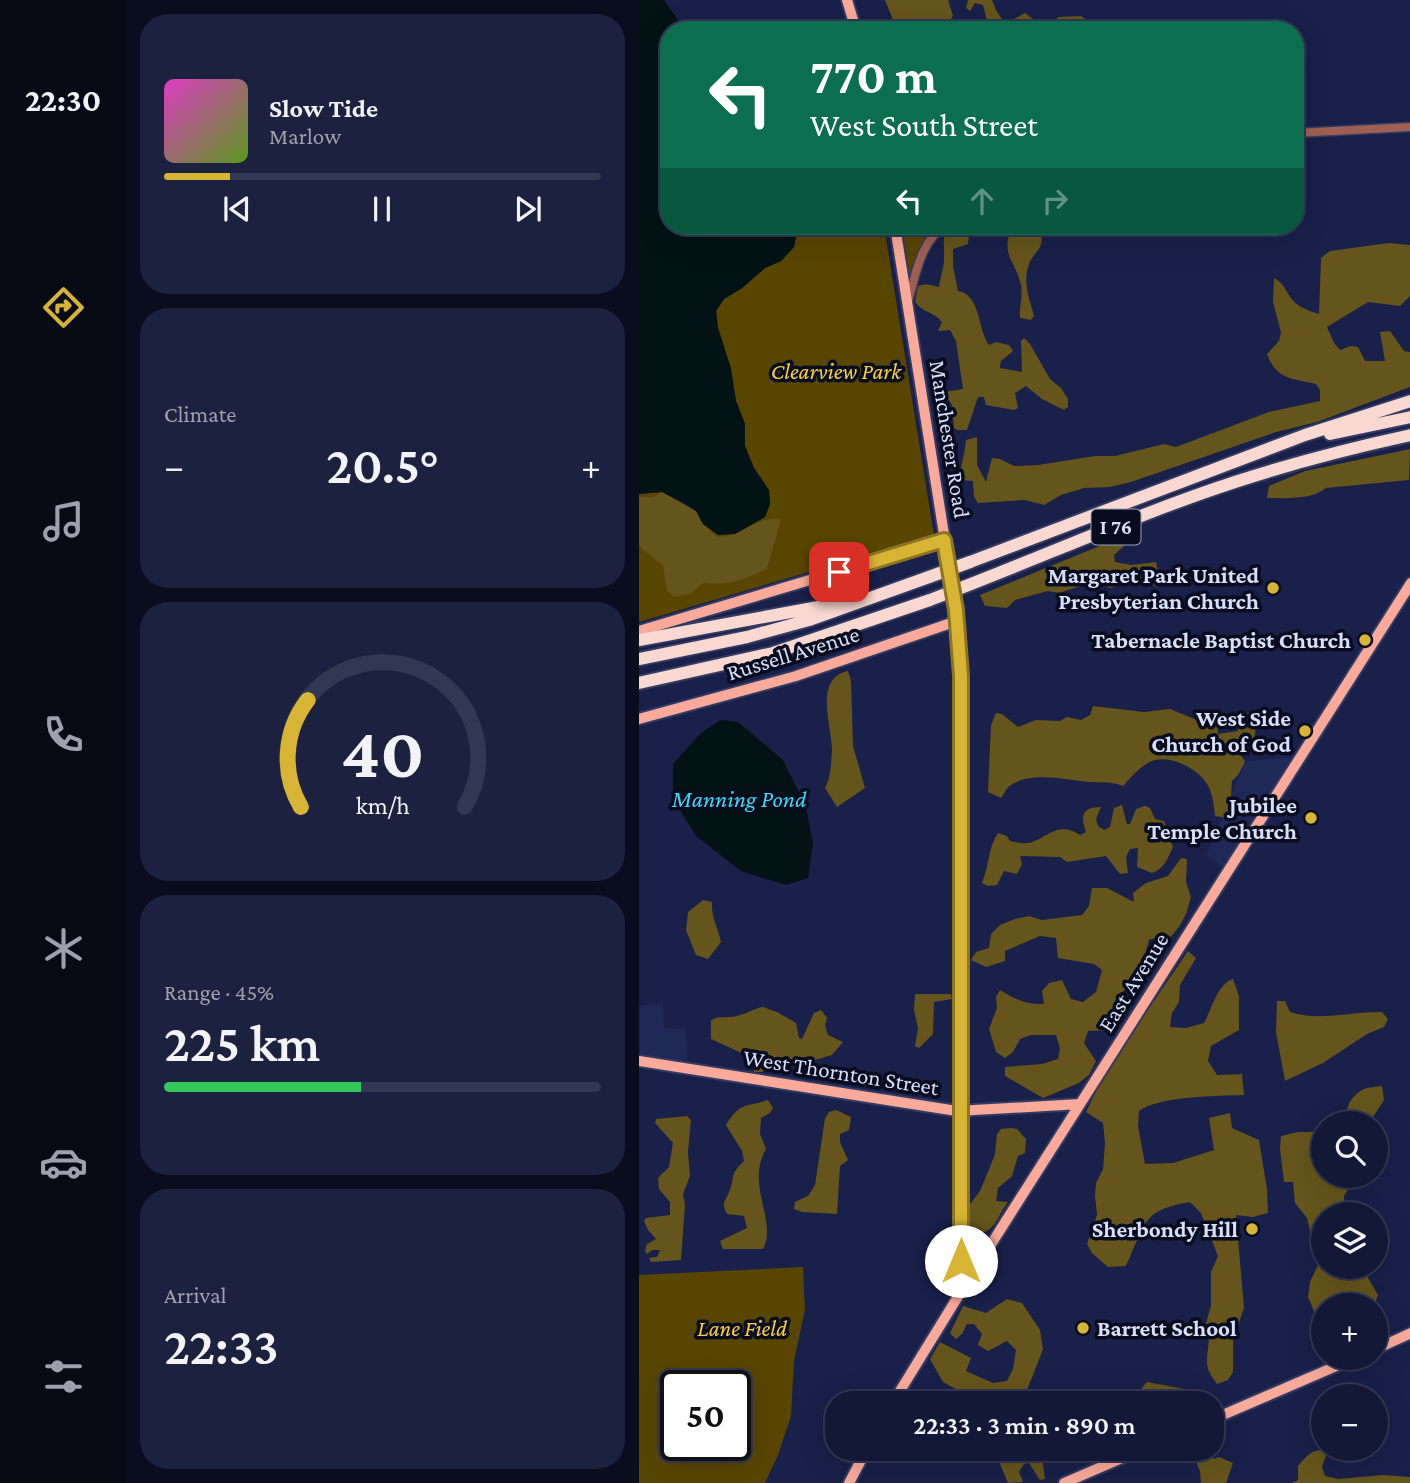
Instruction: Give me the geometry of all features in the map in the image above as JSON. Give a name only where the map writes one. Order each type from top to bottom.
[{"type":"highway","points":[[1213,470],[1305,435],[1410,401]]},
{"type":"highway","name":"I 76","points":[[640,659],[747,637],[809,620],[1213,470],[1301,442],[1410,416]]},
{"type":"highway","name":"I 76","points":[[639,683],[773,653],[930,600],[1213,489],[1310,459],[1410,437]]},
{"type":"highway","points":[[639,640],[885,594]]},
{"type":"main road","points":[[847,0],[853,21]]},
{"type":"main road","name":"Manchester Road","points":[[896,235],[957,621],[962,695],[962,1290]]},
{"type":"main road","points":[[639,631],[944,540]]},
{"type":"main road","name":"East Avenue","points":[[900,1391],[1410,583]]},
{"type":"main road","name":"Russell Avenue","points":[[639,719],[796,676],[957,621]]},
{"type":"main road","name":"West Thornton Street","points":[[639,1061],[961,1111],[1080,1104]]},
{"type":"main road","points":[[1388,1343],[1410,1333]]},
{"type":"main road","points":[[1224,1414],[1327,1370]]},
{"type":"main road","points":[[849,1483],[861,1461]]},
{"type":"main road","points":[[1064,1483],[1115,1461]]},
{"type":"street","points":[[1304,133],[1410,127]]},
{"type":"street","points":[[907,304],[926,244],[934,235]]},
{"type":"shaded area","points":[[885,0],[948,0],[953,16],[949,21],[893,20]]},
{"type":"shaded area","points":[[968,0],[992,0],[1004,21],[987,21],[983,5],[975,3],[970,11],[966,8]]},
{"type":"shaded area","points":[[1025,13],[1036,21],[1014,21]]},
{"type":"shaded area","points":[[1081,16],[1088,21],[1055,21],[1058,17]]},
{"type":"shaded area","points":[[969,235],[968,244],[953,249],[958,291],[965,294],[975,305],[989,345],[996,342],[1009,345],[1013,351],[1001,361],[1000,368],[1022,372],[1021,341],[1024,338],[1050,379],[1061,388],[1068,399],[1068,407],[1064,410],[1042,399],[1026,386],[1015,393],[1018,408],[1014,410],[986,405],[984,397],[978,397],[967,430],[954,428],[952,405],[944,392],[963,389],[956,341],[950,330],[938,331],[942,322],[915,302],[918,286],[926,284],[939,287],[945,236]]},
{"type":"shaded area","points":[[1041,235],[1041,246],[1028,267],[1026,280],[1034,316],[1031,320],[1020,318],[1021,285],[1008,251],[1009,236]]},
{"type":"shaded area","points":[[1389,243],[1410,245],[1410,296],[1400,306],[1368,302],[1327,327],[1340,350],[1351,346],[1358,347],[1365,361],[1385,361],[1380,332],[1390,331],[1404,351],[1410,352],[1410,387],[1317,422],[1276,432],[1131,482],[1110,487],[1084,488],[1061,495],[1044,505],[1025,500],[978,503],[974,497],[973,481],[960,480],[966,440],[977,437],[977,465],[986,482],[992,458],[1014,466],[1038,465],[1095,456],[1115,456],[1164,444],[1176,447],[1269,412],[1320,401],[1320,390],[1316,384],[1292,379],[1280,373],[1267,354],[1279,341],[1281,332],[1273,302],[1274,278],[1298,305],[1319,314],[1321,258],[1330,251]]},
{"type":"shaded area","points":[[1410,449],[1409,480],[1326,488],[1313,495],[1298,498],[1267,498],[1269,486],[1305,471]]},
{"type":"shaded area","points":[[662,492],[696,511],[703,525],[718,537],[763,521],[781,519],[767,569],[736,581],[703,583],[690,594],[674,597],[667,591],[663,566],[639,546],[639,497],[654,497]]},
{"type":"shaded area","points":[[1119,538],[1124,546],[1114,555],[1115,562],[1131,565],[1156,562],[1160,581],[1158,587],[1146,578],[1110,588],[1093,582],[1059,593],[1048,591],[1015,600],[1007,608],[985,606],[980,595]]},
{"type":"shaded area","points":[[848,671],[851,681],[853,746],[865,788],[837,807],[825,788],[830,775],[832,750],[827,704],[831,683],[837,675]]},
{"type":"shaded area","points":[[1093,706],[1144,712],[1170,709],[1197,720],[1209,713],[1217,717],[1218,734],[1238,731],[1236,719],[1249,712],[1255,725],[1255,735],[1241,755],[1245,762],[1232,781],[1231,797],[1236,812],[1227,818],[1215,816],[1211,792],[1203,778],[1181,763],[1164,759],[1145,765],[1123,786],[1039,777],[1011,785],[1001,798],[988,792],[991,725],[996,713],[1002,714],[1018,727],[1036,720],[1060,721],[1067,717],[1081,720],[1090,715]]},
{"type":"shaded area","points":[[1300,757],[1228,870],[1206,855],[1246,761]]},
{"type":"shaded area","points":[[1122,805],[1127,824],[1130,824],[1136,809],[1145,806],[1150,808],[1155,819],[1164,821],[1173,847],[1160,869],[1152,873],[1137,867],[1138,848],[1130,849],[1126,857],[1128,873],[1120,874],[1106,856],[1067,862],[1060,857],[1020,856],[1022,864],[1017,874],[1004,871],[997,885],[988,886],[982,883],[998,833],[1007,836],[1010,841],[1023,843],[1064,829],[1080,835],[1086,832],[1083,817],[1086,811],[1101,807],[1096,819],[1098,826],[1104,830],[1110,827],[1114,808]]},
{"type":"shaded area","points":[[1181,858],[1187,859],[1186,882],[1191,897],[1186,914],[1170,938],[1161,936],[1149,940],[1143,961],[1116,1004],[1114,1030],[1088,1031],[1084,1043],[1096,1061],[1089,1075],[1079,1083],[1043,1098],[1005,1076],[1005,1067],[1042,1064],[1058,1059],[1060,1048],[1056,1035],[1031,1035],[1020,1039],[1013,1052],[1005,1058],[996,1052],[989,1029],[1000,990],[1021,1001],[1044,1004],[1042,991],[1049,983],[1062,980],[1071,999],[1083,1002],[1096,992],[1102,970],[1094,964],[1058,958],[1056,938],[1040,936],[1005,951],[1005,961],[986,967],[971,960],[976,952],[989,948],[991,934],[1000,925],[1015,919],[1029,916],[1042,920],[1082,915],[1089,906],[1092,888],[1107,888],[1134,902],[1133,893],[1146,883],[1168,876]]},
{"type":"shaded area","points":[[703,900],[712,902],[721,942],[708,959],[696,955],[686,930],[688,912]]},
{"type":"shaded area","points":[[1188,951],[1196,958],[1180,985],[1179,1002],[1172,1013],[1170,1027],[1186,1028],[1204,1023],[1219,991],[1233,979],[1239,996],[1239,1030],[1211,1046],[1208,1061],[1217,1075],[1242,1074],[1244,1095],[1160,1102],[1139,1111],[1138,1126],[1145,1164],[1173,1163],[1214,1150],[1209,1118],[1230,1113],[1232,1128],[1259,1140],[1267,1189],[1268,1213],[1253,1217],[1236,1215],[1244,1308],[1233,1340],[1233,1372],[1228,1380],[1217,1384],[1208,1369],[1209,1333],[1206,1323],[1211,1306],[1211,1272],[1218,1256],[1201,1213],[1190,1202],[1174,1205],[1153,1215],[1141,1230],[1126,1266],[1108,1267],[1092,1253],[1087,1244],[1097,1215],[1096,1183],[1103,1169],[1105,1143],[1103,1123],[1086,1112],[1105,1073]]},
{"type":"shaded area","points":[[915,994],[951,994],[952,999],[934,1002],[933,1034],[919,1048],[915,1046],[918,1028],[914,1010]]},
{"type":"shaded area","points":[[1277,1001],[1285,1001],[1290,1012],[1301,1015],[1382,1012],[1388,1019],[1384,1027],[1367,1034],[1323,1063],[1285,1081],[1276,1032]]},
{"type":"shaded area","points":[[663,1003],[664,1028],[685,1029],[688,1066],[640,1060],[639,1006]]},
{"type":"shaded area","points":[[763,1007],[796,1023],[799,1038],[802,1039],[814,1013],[821,1010],[827,1018],[825,1025],[828,1035],[843,1042],[832,1055],[815,1060],[798,1060],[754,1072],[755,1064],[750,1057],[711,1039],[711,1020],[737,1016]]},
{"type":"shaded area","points":[[1382,1086],[1384,1100],[1377,1111],[1347,1111],[1355,1095],[1364,1089]]},
{"type":"shaded area","points":[[768,1100],[773,1108],[761,1118],[760,1134],[766,1149],[760,1162],[759,1176],[767,1238],[763,1249],[723,1249],[720,1241],[747,1228],[744,1216],[727,1214],[724,1207],[734,1173],[744,1161],[742,1151],[726,1125],[740,1109]]},
{"type":"shaded area","points":[[836,1110],[851,1117],[849,1130],[840,1134],[840,1142],[848,1160],[840,1166],[837,1214],[794,1209],[795,1202],[808,1196],[815,1185],[825,1118],[829,1112]]},
{"type":"shaded area","points":[[687,1116],[691,1120],[688,1152],[690,1176],[683,1194],[685,1205],[681,1260],[651,1262],[649,1258],[657,1257],[660,1250],[652,1250],[647,1254],[645,1251],[647,1244],[656,1239],[644,1221],[646,1218],[670,1215],[670,1202],[659,1189],[658,1178],[669,1167],[673,1143],[655,1123],[656,1119]]},
{"type":"shaded area","points":[[1001,1129],[1017,1129],[1026,1139],[1025,1153],[1018,1156],[1012,1176],[998,1188],[996,1201],[1008,1202],[990,1229],[979,1234],[970,1234],[970,1204],[980,1191],[995,1154],[997,1134]]},
{"type":"shaded area","points":[[1311,1132],[1311,1188],[1349,1188],[1344,1196],[1344,1202],[1311,1202],[1311,1235],[1307,1218],[1295,1203],[1293,1182],[1284,1182],[1281,1136]]},
{"type":"shaded area","points":[[1311,1279],[1369,1279],[1377,1293],[1311,1293],[1311,1304],[1308,1297]]},
{"type":"shaded area","points":[[1007,1299],[1022,1303],[1040,1330],[1043,1349],[1027,1391],[959,1391],[943,1382],[930,1359],[940,1342],[971,1358],[966,1371],[993,1383],[1007,1381],[1013,1369],[1016,1350],[1007,1341],[988,1351],[978,1345],[982,1334],[974,1324],[967,1324],[956,1339],[950,1333],[963,1306],[986,1313]]},
{"type":"shaded area","points":[[1147,1382],[1194,1391],[1142,1391]]},
{"type":"shaded area","points":[[1311,1454],[1311,1461],[1324,1461],[1322,1467],[1325,1476],[1338,1479],[1383,1475],[1410,1477],[1410,1483],[1292,1483],[1298,1480],[1298,1466]]},
{"type":"shaded area","points":[[1224,1459],[1233,1463],[1226,1483],[1201,1483],[1195,1461]]},
{"type":"shaded area","points":[[999,1461],[1043,1461],[1045,1479],[1040,1480],[1029,1463],[1024,1464],[1019,1472],[1023,1482],[1008,1483]]},
{"type":"green space","name":"Clearview Park","points":[[796,235],[885,235],[934,535],[639,622],[639,494],[662,492],[735,534],[765,517],[770,504],[769,490],[754,468],[745,446],[745,424],[736,401],[716,311],[724,299],[765,268],[781,261],[794,247]]},
{"type":"green space","points":[[901,235],[928,235],[910,274],[907,273]]},
{"type":"green space","name":"Lane Field","points":[[803,1267],[805,1310],[794,1361],[791,1416],[765,1483],[639,1483],[639,1275]]},
{"type":"water","points":[[639,0],[664,0],[679,21],[660,21],[660,235],[796,235],[794,247],[781,261],[765,268],[724,299],[716,311],[736,401],[745,424],[745,446],[754,468],[769,490],[770,504],[765,517],[735,534],[718,535],[703,524],[696,511],[686,504],[662,492],[639,494]]},
{"type":"water","name":"Manning Pond","points":[[720,720],[738,722],[783,760],[806,807],[813,843],[808,878],[786,885],[741,871],[696,836],[673,798],[673,764],[700,734]]},
{"type":"place","name":"Margaret Park United Presbyterian Church","points":[[1273,588]]},
{"type":"place","name":"Tabernacle Baptist Church","points":[[1365,640]]},
{"type":"place","name":"West Side Church of God","points":[[1305,731]]},
{"type":"place","name":"Jubilee Temple Church","points":[[1311,818]]},
{"type":"place","name":"Sherbondy Hill","points":[[1252,1229]]},
{"type":"place","name":"Barrett School","points":[[1083,1328]]},
{"type":"route","points":[[839,572],[944,540],[956,610],[961,676],[961,1261]]}]
